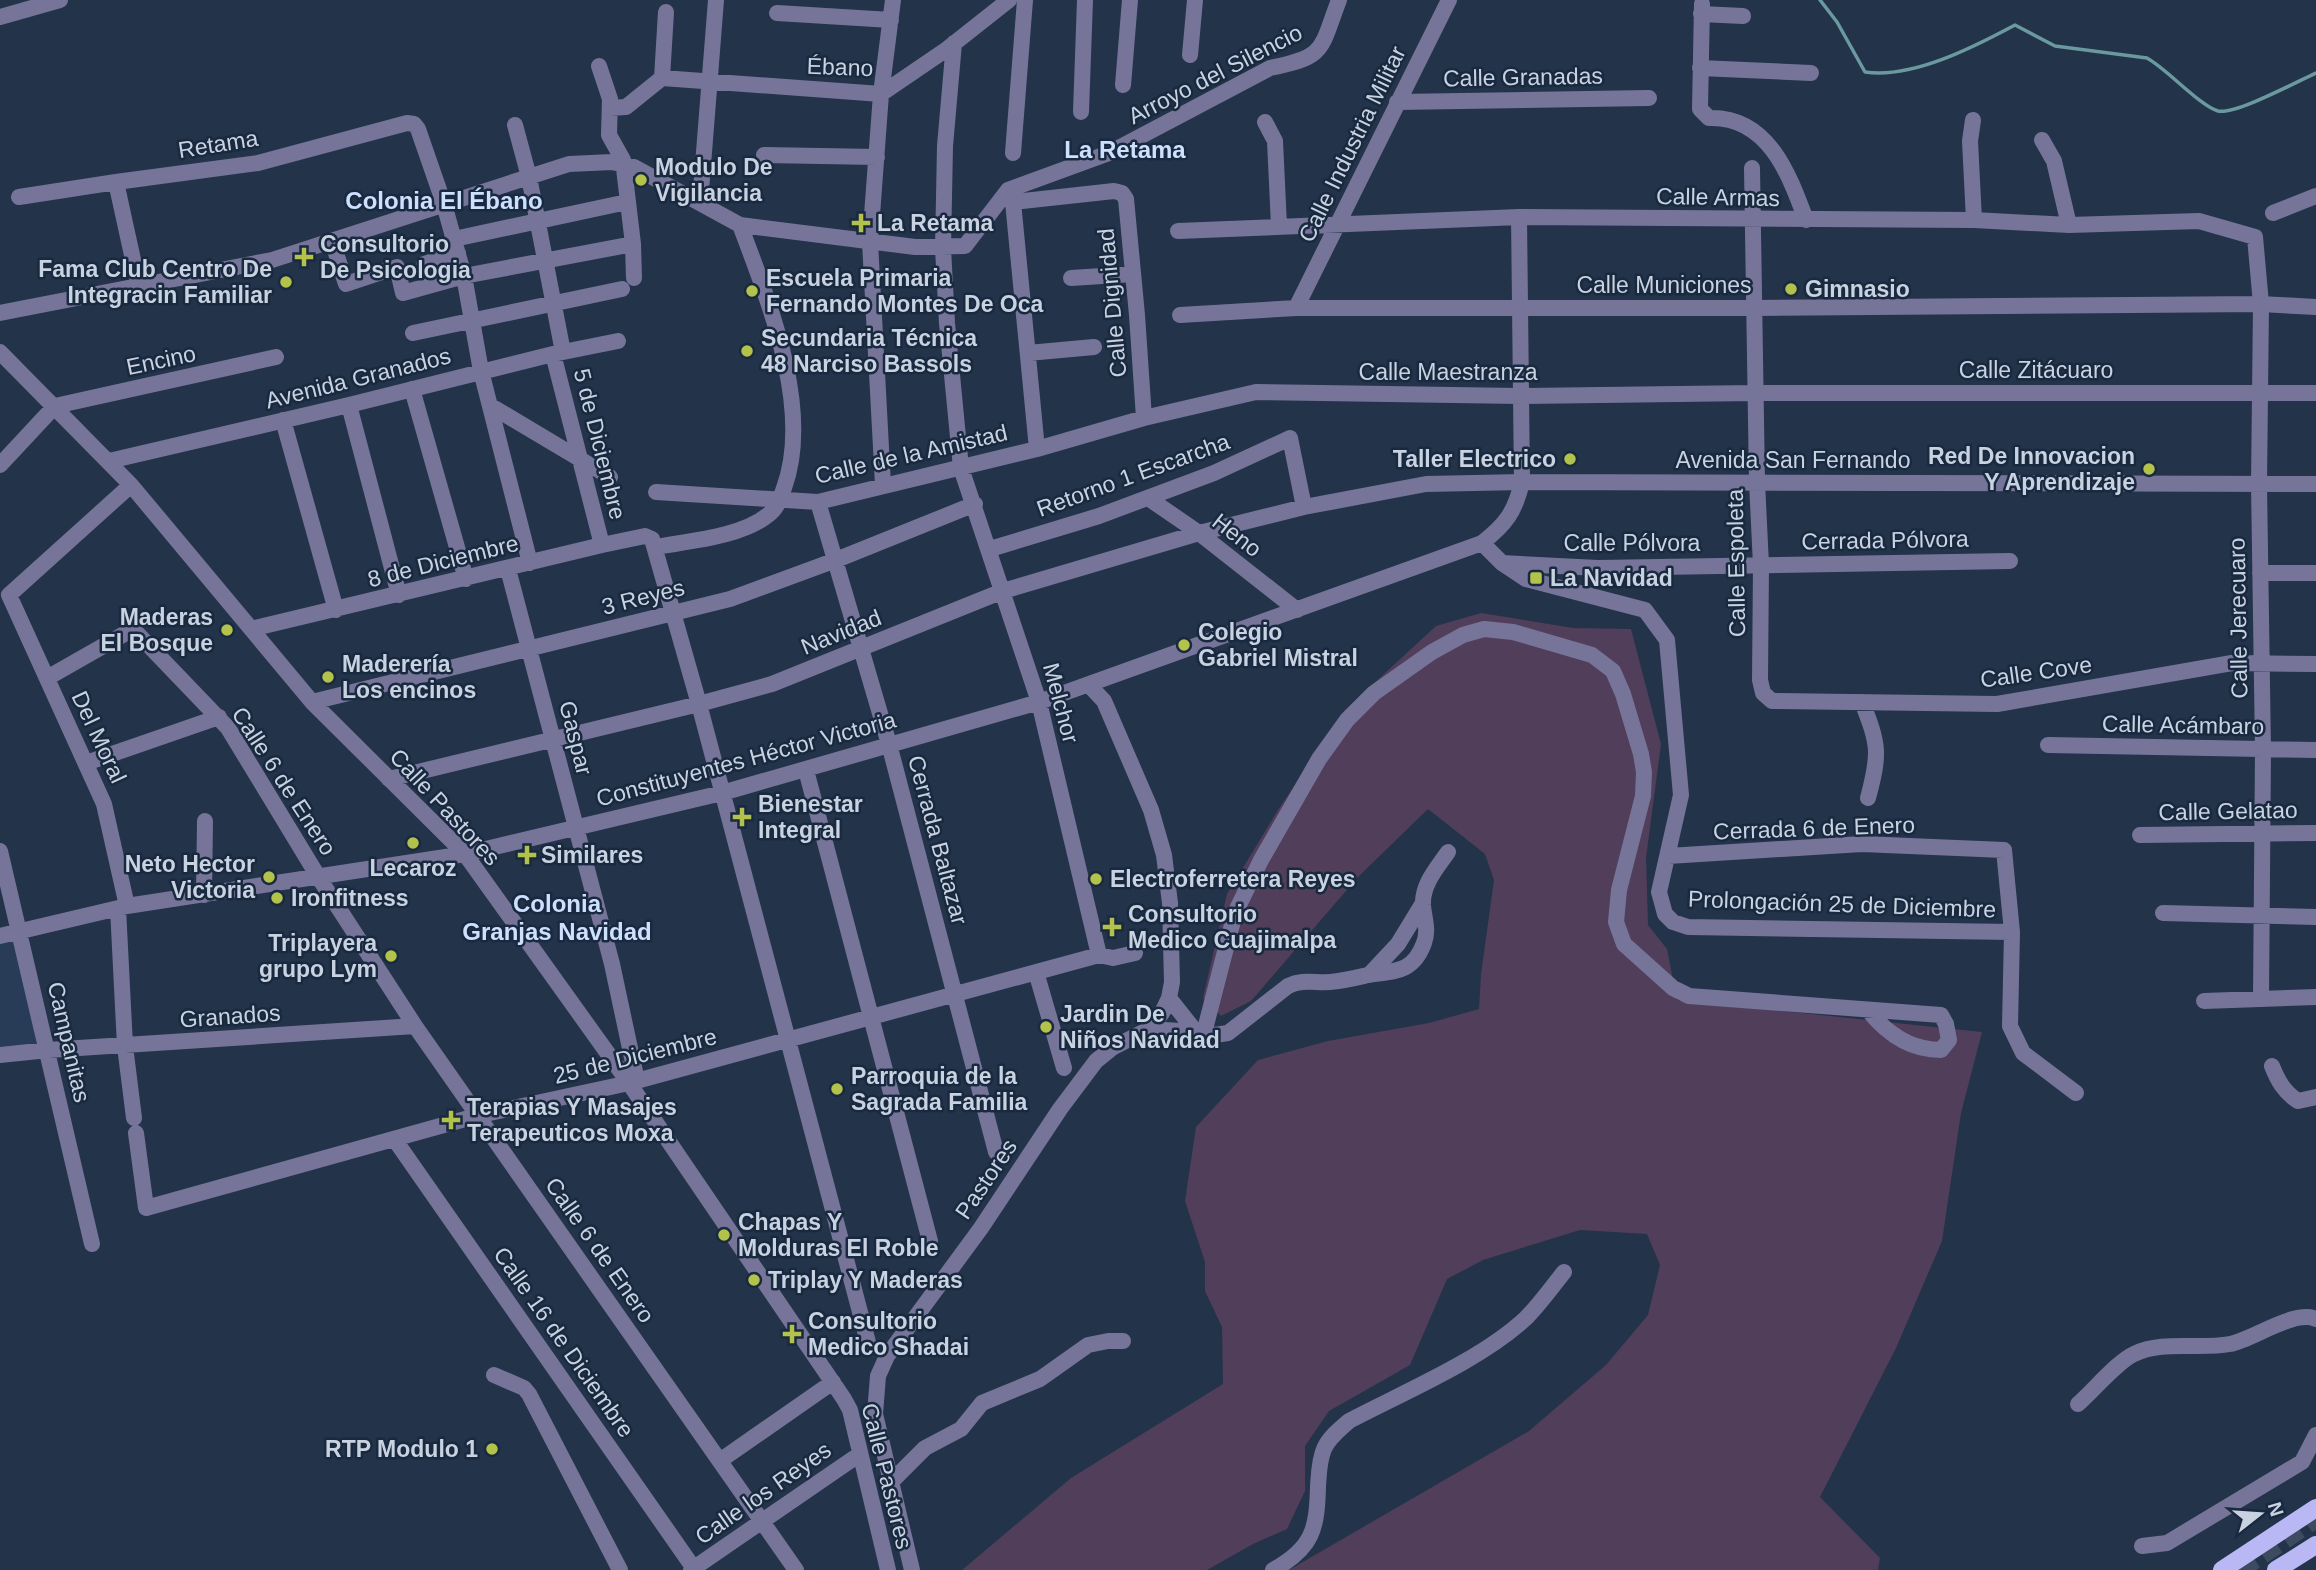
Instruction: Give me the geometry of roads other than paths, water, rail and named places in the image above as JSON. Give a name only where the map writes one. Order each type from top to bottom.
[{"type":"main road","points":[[2222,1570],[2316,1508]]},
{"type":"main road","points":[[2276,1570],[2309,1549],[2285,1528]]},
{"type":"street","points":[[0,18],[60,0]]},
{"type":"street","points":[[700,203],[716,0]]},
{"type":"street","points":[[883,485],[870,242],[881,93],[893,0]]},
{"type":"street","name":"Ébano","points":[[662,78],[881,93],[954,43],[1009,0]]},
{"type":"street","points":[[1013,153],[1025,0]]},
{"type":"street","points":[[1081,112],[1086,0]]},
{"type":"street","points":[[1123,85],[1130,0]]},
{"type":"street","points":[[1190,55],[1195,0]]},
{"type":"street","name":"Arroyo del Silencio","points":[[1011,196],[1109,153],[1270,68],[1299,62],[1317,53],[1339,0]]},
{"type":"street","name":"Calle Industria Militar","points":[[1296,307],[1449,0]]},
{"type":"street","points":[[1743,16],[1701,9],[1700,109],[1710,118],[1727,117],[1752,128],[1777,154],[1806,220]]},
{"type":"street","points":[[610,108],[626,107],[662,78],[666,12]]},
{"type":"street","points":[[778,13],[891,20]]},
{"type":"street","name":"Melchor","points":[[954,43],[945,146],[943,248],[947,323],[961,468],[1039,702],[1099,955]]},
{"type":"street","points":[[413,333],[553,304],[628,284],[632,244],[622,164],[620,152],[609,135],[610,99],[598,65]]},
{"type":"street","points":[[1700,68],[1811,73]]},
{"type":"street","name":"Calle Granadas","points":[[1398,102],[1649,97]]},
{"type":"street","points":[[1973,120],[1970,141],[1975,220]]},
{"type":"street","points":[[1265,122],[1275,141],[1279,226]]},
{"type":"street","name":"Retama","points":[[19,197],[258,163],[407,123],[414,124],[418,129],[444,204]]},
{"type":"street","name":"5 de Diciembre","points":[[515,125],[529,177],[545,261],[558,353],[580,459],[602,545]]},
{"type":"street","points":[[2042,140],[2054,162],[2069,225]]},
{"type":"street","points":[[764,155],[877,157]]},
{"type":"street","points":[[0,313],[272,260],[569,164],[612,162],[634,167],[740,225],[870,242],[943,248],[965,246],[1011,196]]},
{"type":"street","name":"Calle Espoleta","points":[[1752,168],[1757,482],[1761,565],[1760,680],[1763,693],[1772,701]]},
{"type":"street","points":[[116,182],[139,288]]},
{"type":"street","name":"Calle Dignidad","points":[[1011,196],[1114,191],[1122,193],[1126,199],[1144,418]]},
{"type":"street","points":[[1011,196],[1037,449]]},
{"type":"street","points":[[2273,214],[2316,196]]},
{"type":"street","points":[[424,264],[456,246],[537,222],[626,202]]},
{"type":"street","points":[[444,204],[464,276],[481,371],[530,563]]},
{"type":"street","points":[[1482,543],[1502,527],[1510,515],[1517,503],[1522,482],[1519,217]]},
{"type":"street","name":"Calle Armas","points":[[1178,231],[1519,217],[1975,220],[2069,225],[2199,221],[2255,237]]},
{"type":"street","points":[[740,225],[769,303],[782,349],[790,393],[793,452],[775,510],[757,523],[720,535],[651,541],[699,704],[869,1346]]},
{"type":"street","name":"Calle Jerecuaro","points":[[2255,237],[2261,304],[2261,998]]},
{"type":"street","points":[[332,241],[346,284],[397,267],[403,293],[464,276],[632,244]]},
{"type":"street","points":[[1071,278],[1133,274]]},
{"type":"street","name":"Calle Municiones","points":[[1180,315],[1296,307],[1755,308],[2261,304],[2316,307]]},
{"type":"street","name":"Avenida Granados","points":[[109,461],[481,371],[618,341]]},
{"type":"street","points":[[1028,353],[1094,347]]},
{"type":"street","name":"Calle Pastores","points":[[0,352],[131,485],[312,702],[465,854],[633,1082],[850,1410],[888,1570]]},
{"type":"street","name":"Encino","points":[[55,406],[276,357]]},
{"type":"street","points":[[412,389],[466,579]]},
{"type":"street","name":"Calle Maestranza","points":[[1144,418],[1256,392],[1520,396],[1755,393]]},
{"type":"street","name":"Calle Zitácuaro","points":[[1755,393],[2316,393]]},
{"type":"street","points":[[349,405],[399,595]]},
{"type":"street","points":[[0,465],[55,406]]},
{"type":"street","points":[[491,406],[610,477]]},
{"type":"street","name":"Calle de la Amistad","points":[[656,492],[818,502],[1037,449],[1144,418]]},
{"type":"street","points":[[283,420],[336,610]]},
{"type":"street","name":"Retorno 1 Escarcha","points":[[990,550],[1148,498],[1214,473],[1290,438],[1304,507]]},
{"type":"street","name":"Avenida San Fernando","points":[[1304,507],[1426,484],[2316,484]]},
{"type":"street","name":"Del Moral","points":[[131,485],[9,595],[104,804],[123,907],[125,1046],[146,1208]]},
{"type":"street","name":"Heno","points":[[1148,498],[1199,533],[1297,610]]},
{"type":"street","name":"Cerrada Baltazar","points":[[818,502],[889,744],[996,1152]]},
{"type":"street","name":"3 Reyes","points":[[312,702],[730,599],[975,504]]},
{"type":"street","name":"Navidad","points":[[389,779],[772,684],[1003,591],[1199,533],[1304,507]]},
{"type":"street","name":"8 de Diciembre","points":[[251,629],[602,545],[651,541]]},
{"type":"street","name":"Prolongación 25 de Diciembre","points":[[1482,543],[1502,564],[1526,579],[1645,610],[1667,640],[1681,795],[1658,892],[1665,914],[1673,922],[1688,927],[2012,932]]},
{"type":"street","name":"Constituyentes Héctor Victoria","points":[[0,936],[123,907],[465,854],[722,793],[1039,702],[1482,543]]},
{"type":"street","name":"Cerrada Pólvora","points":[[1761,565],[2010,561]]},
{"type":"street","name":"Calle Pólvora","points":[[1502,564],[1598,568],[1761,565]]},
{"type":"street","name":"Gaspar","points":[[508,569],[574,828],[612,964],[633,1082]]},
{"type":"street","points":[[2260,573],[2316,573]]},
{"type":"street","name":"Calle 6 de Enero","points":[[47,678],[133,629],[219,717],[238,742],[319,878],[415,1026],[796,1570]]},
{"type":"street","points":[[1200,1033],[1236,914],[1261,860],[1318,759],[1347,720],[1374,693],[1432,652],[1463,635],[1485,629],[1513,632],[1592,655],[1613,671],[1623,694],[1644,772],[1643,796],[1619,890],[1616,922],[1624,944],[1673,988],[1689,996],[1941,1015],[1949,1040],[1941,1051],[1924,1050],[1899,1040],[1881,1027],[1868,1010]]},
{"type":"street","name":"Calle Cove","points":[[1772,701],[1997,704],[2232,663],[2316,664]]},
{"type":"street","name":"Pastores","points":[[912,1570],[875,1415],[878,1376],[887,1356],[981,1228],[1060,1109],[1096,1061],[1112,1048],[1149,1029],[1162,1013],[1169,998],[1172,982],[1170,903],[1164,855],[1151,810],[1104,701],[1089,685]]},
{"type":"street","points":[[1862,702],[1875,736],[1877,764],[1868,798]]},
{"type":"street","points":[[86,762],[219,717]]},
{"type":"street","name":"Calle Acámbaro","points":[[2048,745],[2316,750]]},
{"type":"street","points":[[806,770],[930,1241]]},
{"type":"street","points":[[204,895],[205,821]]},
{"type":"street","name":"Calle Gelatao","points":[[2140,835],[2316,833]]},
{"type":"street","name":"Cerrada 6 de Enero","points":[[1668,856],[1862,844],[2004,850],[2012,932]]},
{"type":"street","name":"Campanitas","points":[[0,851],[92,1244]]},
{"type":"street","points":[[1149,1029],[1228,1033],[1298,981],[1328,982],[1406,969],[1425,942],[1423,903],[1426,884],[1448,852]]},
{"type":"street","points":[[1369,975],[1398,944],[1423,903]]},
{"type":"street","points":[[2163,913],[2316,917]]},
{"type":"street","points":[[2012,932],[2010,1026],[2023,1053],[2076,1093]]},
{"type":"street","name":"25 de Diciembre","points":[[146,1208],[476,1116],[633,1082],[1099,955],[1114,958],[1136,953]]},
{"type":"street","points":[[1036,972],[1063,1068]]},
{"type":"street","points":[[1169,998],[1200,1033]]},
{"type":"street","points":[[2204,1001],[2316,998]]},
{"type":"street","name":"Granados","points":[[0,1055],[415,1026]]},
{"type":"street","points":[[2272,1066],[2280,1084],[2289,1095],[2298,1101],[2316,1097]]},
{"type":"street","name":"Calle 16 de Diciembre","points":[[395,1140],[693,1569]]},
{"type":"street","points":[[1273,1570],[1298,1552],[1310,1539],[1317,1520],[1319,1464],[1324,1448],[1333,1436],[1349,1421],[1473,1356],[1504,1336],[1527,1317],[1564,1272]]},
{"type":"street","points":[[2078,1405],[2130,1355],[2147,1348],[2231,1344],[2298,1318],[2312,1317],[2316,1320]]},
{"type":"street","points":[[890,1483],[925,1448],[961,1429],[982,1403],[1040,1379],[1088,1345],[1123,1341]]},
{"type":"street","points":[[494,1375],[524,1388],[529,1394],[620,1570]]},
{"type":"street","points":[[721,1461],[832,1382]]},
{"type":"street","points":[[2142,1546],[2167,1543],[2302,1462],[2316,1435]]},
{"type":"street","name":"Calle los Reyes","points":[[693,1569],[860,1454]]},
{"type":"waterway","points":[[1820,0],[1837,22],[1865,72],[1883,73],[1922,66],[1981,43],[2015,25],[2055,46],[2147,58],[2202,102],[2218,111],[2252,103],[2316,73]]},
{"type":"tunnel","points":[[2240,1570],[2316,1519]]},
{"type":"place","name":"Modulo De Vigilancia","points":[[641,180]]},
{"type":"place","name":"La Retama","points":[[861,223]]},
{"type":"place","name":"Consultorio De Psicologia","points":[[304,257]]},
{"type":"place","name":"Fama Club Centro De Integracin Familiar","points":[[286,282]]},
{"type":"place","name":"Gimnasio","points":[[1791,289]]},
{"type":"place","name":"Escuela Primaria Fernando Montes De Oca","points":[[752,291]]},
{"type":"place","name":"Secundaria Técnica 48 Narciso Bassols","points":[[747,351]]},
{"type":"place","name":"Taller Electrico","points":[[1570,459]]},
{"type":"place","name":"Red De Innovacion Y Aprendizaje","points":[[2149,469]]},
{"type":"place","name":"La Navidad","points":[[1536,578]]},
{"type":"place","name":"Maderas El Bosque","points":[[227,630]]},
{"type":"place","name":"Colegio Gabriel Mistral","points":[[1184,645]]},
{"type":"place","name":"Maderería Los encinos","points":[[328,677]]},
{"type":"place","name":"Bienestar Integral","points":[[742,817]]},
{"type":"place","name":"Lecaroz","points":[[413,843]]},
{"type":"place","name":"Similares","points":[[527,855]]},
{"type":"place","name":"Neto Hector Victoria","points":[[269,877]]},
{"type":"place","name":"Electroferretera Reyes","points":[[1096,879]]},
{"type":"place","name":"Ironfitness","points":[[277,898]]},
{"type":"place","name":"Consultorio Medico Cuajimalpa","points":[[1112,927]]},
{"type":"place","name":"Triplayera grupo Lym","points":[[391,956]]},
{"type":"place","name":"Jardin De Niños Navidad","points":[[1046,1027]]},
{"type":"place","name":"Parroquia de la Sagrada Familia","points":[[837,1089]]},
{"type":"place","name":"Terapias Y Masajes Terapeuticos Moxa","points":[[451,1120]]},
{"type":"place","name":"Chapas Y Molduras El Roble","points":[[724,1235]]},
{"type":"place","name":"Triplay Y Maderas","points":[[754,1280]]},
{"type":"place","name":"Consultorio Medico Shadai","points":[[792,1334]]},
{"type":"place","name":"RTP Modulo 1","points":[[492,1449]]},
{"type":"district","name":"La Retama","points":[[1125,149]]},
{"type":"district","name":"Colonia El Ébano","points":[[444,200]]},
{"type":"district","name":"Colonia Granjas Navidad","points":[[557,917]]}]
